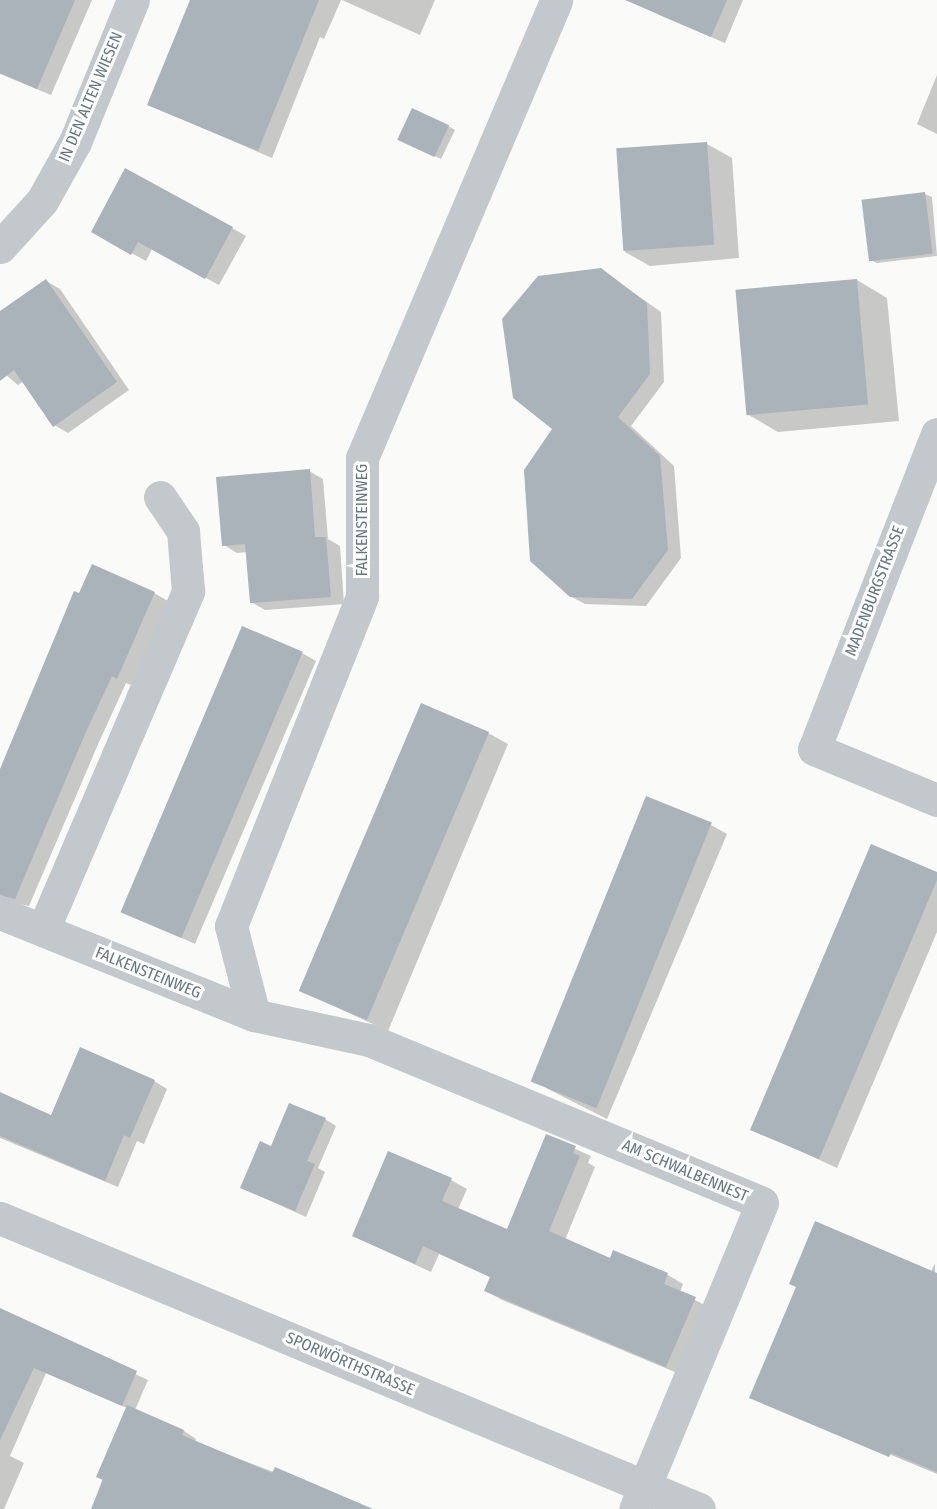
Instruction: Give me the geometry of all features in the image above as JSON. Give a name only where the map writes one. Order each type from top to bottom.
[{"type":"street","name":"IN DEN ALTEN WIESEN","points":[[0,247],[42,201],[75,142],[133,0]]},
{"type":"street","name":"FALKENSTEINWEG","points":[[254,1015],[231,926],[362,596],[362,458],[556,0]]},
{"type":"street","name":"MADENBURGSTRASSE","points":[[937,434],[814,749],[937,800]]},
{"type":"street","points":[[43,930],[188,591],[183,531],[160,497]]},
{"type":"street","name":"FALKENSTEINWEG","points":[[0,913],[254,1015],[369,1040]]},
{"type":"street","name":"AM SCHWALBENNEST","points":[[369,1040],[762,1203],[640,1498]]},
{"type":"street","name":"SPORWÖRTHSTRASSE","points":[[0,1218],[640,1498],[699,1509]]},
{"type":"building","points":[[0,0],[75,0],[37,89],[0,73]]},
{"type":"building","points":[[190,0],[319,0],[258,151],[147,105]]},
{"type":"building","points":[[625,0],[727,0],[711,37]]},
{"type":"building","points":[[412,108],[449,125],[434,157],[397,140]]},
{"type":"building","points":[[707,142],[714,245],[623,251],[616,148]]},
{"type":"building","points":[[125,168],[233,227],[205,279],[138,242],[131,255],[91,232]]},
{"type":"building","points":[[925,192],[933,254],[869,261],[861,200]]},
{"type":"building","points":[[601,268],[647,303],[650,374],[618,417],[660,456],[668,550],[632,599],[570,597],[530,561],[524,470],[552,429],[513,398],[502,319],[538,276]]},
{"type":"building","points":[[46,279],[117,382],[53,427],[14,370],[0,381],[0,311]]},
{"type":"building","points":[[857,279],[868,405],[746,415],[735,290]]},
{"type":"building","points":[[310,469],[315,537],[326,537],[331,597],[250,603],[245,544],[222,546],[216,477]]},
{"type":"building","points":[[92,564],[155,592],[117,679],[112,676],[85,734],[15,899],[0,895],[0,769],[74,591],[79,593]]},
{"type":"building","points":[[242,626],[303,652],[181,938],[120,912]]},
{"type":"building","points":[[421,703],[489,732],[367,1020],[299,991]]},
{"type":"building","points":[[646,796],[712,823],[596,1108],[531,1082]]},
{"type":"building","points":[[871,844],[937,872],[937,880],[819,1159],[750,1130]]},
{"type":"building","points":[[80,1047],[155,1080],[130,1138],[124,1135],[105,1181],[0,1136],[0,1092],[51,1115]]},
{"type":"building","points":[[289,1103],[326,1118],[307,1161],[315,1164],[295,1211],[240,1188],[260,1141],[271,1146]]},
{"type":"building","points":[[546,1134],[576,1146],[573,1153],[580,1156],[549,1231],[610,1258],[613,1250],[668,1273],[664,1284],[696,1297],[666,1367],[484,1291],[490,1277],[423,1246],[415,1264],[352,1236],[388,1151],[452,1178],[442,1201],[507,1229]]},
{"type":"building","points":[[815,1221],[937,1273],[937,1472],[891,1453],[889,1457],[749,1398],[796,1287],[789,1284]]},
{"type":"building","points":[[0,1308],[137,1371],[122,1406],[34,1368],[0,1440]]},
{"type":"building","points":[[127,1405],[184,1430],[182,1435],[272,1473],[275,1467],[373,1509],[91,1509],[103,1480],[96,1477]]}]
